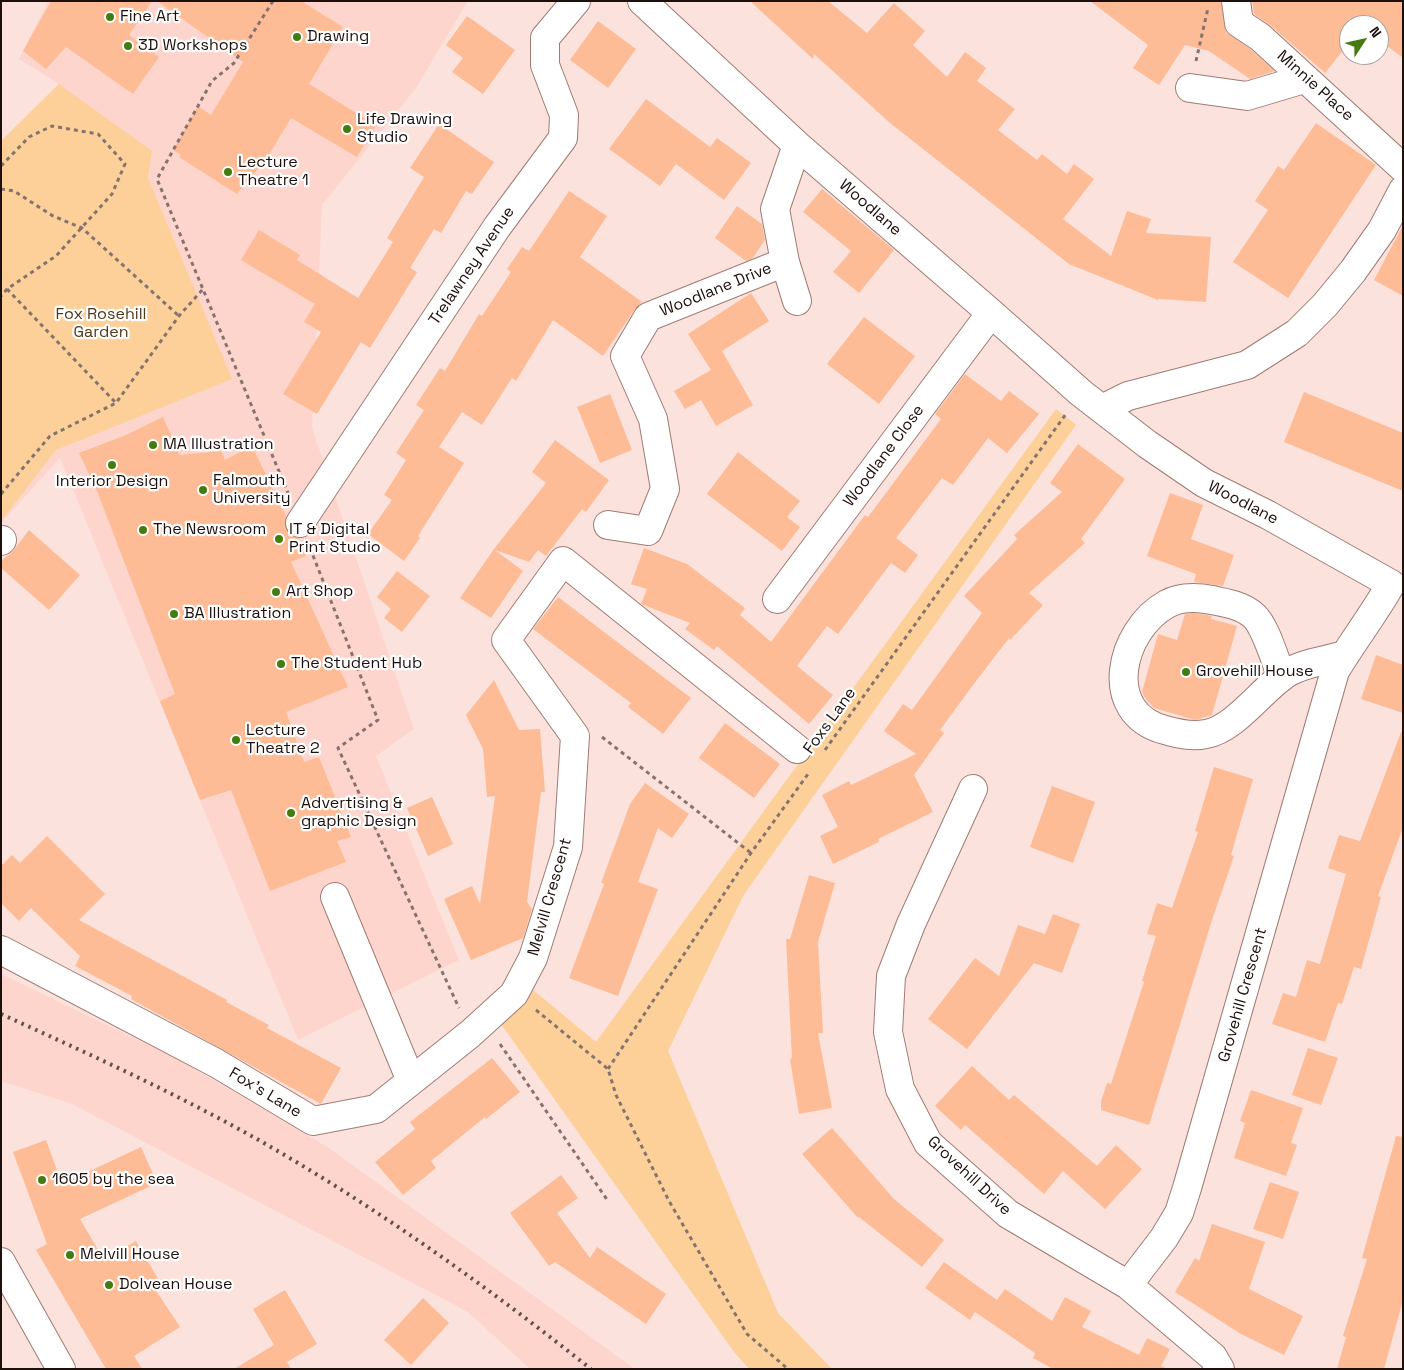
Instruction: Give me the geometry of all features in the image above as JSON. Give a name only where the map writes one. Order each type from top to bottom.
[{"type":"street","name":"Trelawney Avenue","points":[[300,523],[497,227],[563,138],[564,115],[545,65],[545,38],[576,1]]},
{"type":"street","name":"Woodlane","points":[[642,1],[797,144],[1080,393],[1147,444],[1204,483],[1397,582]]},
{"type":"street","name":"Minnie Place","points":[[1236,1],[1239,23],[1260,37],[1304,79],[1375,140],[1403,168]]},
{"type":"street","points":[[1190,88],[1246,96],[1304,79]]},
{"type":"street","name":"Woodlane Drive","points":[[608,525],[648,531],[665,489],[653,419],[625,356],[648,317],[785,262],[775,209],[797,144]]},
{"type":"street","points":[[1102,409],[1128,396],[1247,365],[1297,333],[1325,305],[1382,230],[1403,190]]},
{"type":"street","points":[[785,262],[797,301]]},
{"type":"street","name":"Woodlane Close","points":[[777,598],[991,313]]},
{"type":"street","points":[[575,736],[506,640],[563,561],[810,758]]},
{"type":"street","name":"Grovehill Crescent","points":[[1128,1285],[1164,1238],[1178,1213],[1184,1196],[1226,1058],[1335,670],[1397,582]]},
{"type":"street","points":[[1282,678],[1255,616],[1244,608],[1190,598],[1168,604],[1149,619],[1139,633],[1123,672],[1127,698],[1140,719],[1151,726],[1191,736],[1220,730],[1282,678],[1303,667],[1345,655]]},
{"type":"street","name":"Melvill Crescent","points":[[514,994],[533,958],[568,847],[575,736]]},
{"type":"street","name":"Grovehill Drive","points":[[973,789],[911,924],[892,976],[888,1032],[900,1089],[928,1142],[1008,1214],[1128,1285]]},
{"type":"street","points":[[336,897],[411,1081]]},
{"type":"street","name":"Fox's Lane","points":[[1,950],[216,1063],[313,1121],[376,1109],[484,1021],[514,994]]},
{"type":"street","points":[[1,1262],[61,1369]]},
{"type":"street","points":[[1128,1285],[1213,1357],[1220,1369]]},
{"type":"path","points":[[1190,88],[1210,1]]},
{"type":"path","points":[[1,166],[30,137],[52,126],[98,134],[125,164],[112,194],[56,256],[7,288],[1,296]]},
{"type":"path","points":[[1,188],[14,191],[53,216],[82,228],[179,316]]},
{"type":"path","points":[[7,288],[116,403]]},
{"type":"path","points":[[1,494],[50,436],[116,403],[179,316],[203,289]]},
{"type":"path","name":"Foxs Lane","points":[[608,1069],[751,853],[810,758],[1080,393]]},
{"type":"path","points":[[575,736],[594,730],[751,853]]},
{"type":"path","points":[[514,994],[608,1069],[616,1095],[669,1201],[747,1334],[788,1369]]},
{"type":"path","points":[[484,1021],[608,1201]]},
{"type":"shaded area","name":"Falmouth University","points":[[48,1],[468,1],[416,88],[322,205],[312,428],[414,729],[376,756],[459,960],[298,1040],[60,458],[1,523],[1,141],[59,84],[19,59]]},
{"type":"shaded area","points":[[1,974],[176,1058],[329,1148],[635,1369],[530,1369],[468,1312],[72,1104],[1,1081]]},
{"type":"green space","name":"Fox Rosehill Garden","points":[[59,84],[152,151],[148,178],[232,379],[56,450],[1,521],[1,141]]},
{"type":"green space","points":[[1056,409],[1076,425],[743,896],[668,1051],[778,1313],[832,1369],[749,1369],[734,1352],[501,1024],[532,989],[596,1042]]},
{"type":"building","points":[[51,1],[152,1],[129,35],[159,57],[133,94],[66,47],[46,69],[23,51]]},
{"type":"building","points":[[157,1],[301,1],[343,27],[309,84],[376,125],[357,157],[291,118],[267,158],[237,194],[179,157],[181,155],[173,150],[198,106],[211,115],[243,62]]},
{"type":"building","points":[[750,1],[828,1],[867,33],[894,3],[925,31],[913,45],[947,77],[965,52],[986,68],[977,81],[1015,109],[998,130],[1037,160],[1042,154],[1067,174],[1074,164],[1094,179],[1063,219],[1111,256],[1127,211],[1151,219],[1146,233],[1211,237],[1206,302],[1158,300],[1069,264],[890,123],[814,54],[813,59]]},
{"type":"building","points":[[1090,1],[1221,1],[1226,32],[1250,49],[1275,71],[1250,79],[1209,51],[1185,45],[1159,85],[1133,68],[1148,45]]},
{"type":"building","points":[[1252,1],[1403,1],[1403,58],[1389,48],[1389,15],[1339,15],[1339,56],[1325,73],[1270,25],[1254,14]]},
{"type":"building","points":[[467,16],[515,50],[483,94],[452,72],[463,58],[446,45]]},
{"type":"building","points":[[598,21],[636,49],[608,88],[570,60]]},
{"type":"building","points":[[646,99],[710,147],[717,138],[751,163],[724,200],[676,164],[660,186],[609,149]]},
{"type":"building","points":[[1316,123],[1376,165],[1288,298],[1233,262],[1268,210],[1255,201],[1278,166],[1284,170]]},
{"type":"building","points":[[439,124],[494,162],[472,194],[466,191],[441,233],[434,229],[410,268],[417,272],[370,348],[361,342],[317,414],[283,394],[321,332],[304,322],[315,304],[241,260],[259,230],[300,255],[297,260],[358,298],[393,242],[387,238],[424,177],[410,168]]},
{"type":"building","points":[[822,189],[894,250],[859,293],[833,272],[851,251],[803,212]]},
{"type":"building","points":[[569,191],[607,216],[580,257],[642,302],[635,309],[603,356],[553,320],[516,381],[512,378],[482,425],[462,412],[439,447],[464,463],[418,536],[420,538],[404,561],[368,534],[392,500],[384,495],[406,460],[396,453],[424,410],[416,405],[440,368],[445,371],[479,314],[482,316],[511,272],[507,269],[522,247],[529,251]]},
{"type":"building","points":[[737,206],[762,224],[765,240],[752,259],[746,261],[715,238]]},
{"type":"building","points":[[1403,225],[1403,296],[1374,280]]},
{"type":"building","points":[[751,293],[769,321],[722,351],[753,405],[716,426],[701,400],[685,409],[674,391],[711,370],[688,334]]},
{"type":"building","points":[[864,317],[915,356],[879,404],[827,364]]},
{"type":"building","points":[[965,374],[1001,401],[1009,391],[1039,414],[1007,453],[988,438],[953,485],[942,478],[896,538],[918,555],[905,573],[891,563],[838,634],[827,626],[797,666],[833,695],[809,724],[717,646],[714,650],[685,629],[690,623],[641,604],[647,589],[631,584],[644,548],[687,564],[745,608],[740,615],[771,642],[865,515],[868,517],[941,419],[935,414]]},
{"type":"building","points":[[1304,392],[1403,433],[1403,491],[1284,442]]},
{"type":"building","points":[[610,394],[632,450],[600,463],[577,407]]},
{"type":"building","name":"Falmouth University","points":[[163,417],[180,455],[221,451],[225,460],[252,446],[286,516],[286,529],[291,536],[298,538],[306,556],[291,562],[348,687],[286,712],[304,762],[319,757],[351,837],[337,841],[346,862],[270,891],[231,790],[200,800],[160,701],[175,694],[97,491],[79,453],[126,435]]},
{"type":"building","points":[[555,440],[609,480],[586,512],[582,509],[546,556],[538,550],[529,562],[495,550],[523,571],[491,618],[460,598],[494,549],[546,483],[532,472]]},
{"type":"building","points":[[1078,444],[1125,479],[1081,539],[1085,543],[1029,593],[1043,605],[1010,640],[1009,638],[973,685],[940,730],[944,733],[914,775],[933,812],[878,839],[879,842],[833,864],[820,836],[838,827],[822,795],[849,781],[851,785],[916,754],[884,731],[903,704],[912,710],[982,613],[964,596],[1017,539],[1014,535],[1062,492],[1050,483]]},
{"type":"building","points":[[738,452],[800,501],[787,517],[800,527],[782,551],[707,494]]},
{"type":"building","points":[[1170,493],[1203,505],[1191,539],[1234,555],[1223,586],[1194,582],[1196,574],[1147,556]]},
{"type":"building","points":[[29,530],[80,575],[49,610],[1,568],[1,561],[13,551]]},
{"type":"building","points":[[397,571],[430,596],[402,632],[384,618],[391,609],[377,597]]},
{"type":"building","points":[[558,597],[691,698],[663,734],[628,707],[631,703],[533,629]]},
{"type":"building","name":"Grovehill House","points":[[1194,613],[1212,616],[1211,619],[1237,626],[1212,715],[1195,720],[1154,708],[1142,692],[1158,634],[1177,640],[1185,614]]},
{"type":"building","points":[[1376,655],[1403,665],[1403,713],[1361,699]]},
{"type":"building","points":[[494,680],[519,730],[540,729],[545,792],[541,792],[527,902],[532,909],[523,938],[471,960],[444,899],[472,886],[480,904],[495,796],[487,797],[483,749],[466,715]]},
{"type":"building","points":[[725,723],[780,764],[754,798],[699,758]]},
{"type":"building","points":[[1401,732],[1403,732],[1403,827],[1378,896],[1381,897],[1361,969],[1354,967],[1342,1004],[1338,1003],[1325,1042],[1272,1024],[1283,993],[1296,997],[1307,960],[1320,964],[1346,874],[1328,868],[1339,835],[1360,841]]},
{"type":"building","points":[[1214,767],[1253,779],[1231,855],[1234,856],[1212,920],[1149,1125],[1101,1110],[1101,1101],[1107,1083],[1111,1084],[1144,982],[1142,981],[1156,936],[1147,934],[1157,903],[1172,908],[1198,832],[1195,831]]},
{"type":"building","points":[[645,783],[689,814],[672,838],[658,828],[638,882],[658,889],[618,996],[569,978],[604,884],[601,883],[630,804]]},
{"type":"building","points":[[1052,786],[1095,802],[1073,863],[1030,847]]},
{"type":"building","points":[[432,797],[453,844],[428,856],[407,808]]},
{"type":"building","points":[[47,836],[105,894],[79,920],[227,1000],[226,1002],[269,1025],[267,1028],[341,1068],[321,1104],[131,999],[132,996],[75,966],[80,956],[31,908],[19,921],[1,903],[1,866],[12,855],[20,863]]},
{"type":"building","points":[[809,875],[835,883],[818,942],[823,1033],[818,1033],[832,1108],[799,1114],[790,1059],[792,1058],[786,939],[790,939]]},
{"type":"building","points":[[1053,914],[1080,924],[1062,973],[1034,963],[967,1049],[928,1019],[975,958],[999,976],[1018,925],[1045,934]]},
{"type":"building","points":[[1308,1048],[1338,1058],[1321,1105],[1292,1095]]},
{"type":"building","points":[[492,1058],[520,1092],[486,1119],[485,1117],[431,1161],[436,1168],[403,1195],[375,1162],[415,1129],[410,1122]]},
{"type":"building","points":[[972,1066],[1009,1100],[1014,1095],[1097,1166],[1116,1145],[1142,1169],[1105,1209],[1063,1171],[1044,1194],[965,1125],[961,1130],[935,1106]]},
{"type":"building","points":[[1251,1090],[1303,1108],[1291,1143],[1297,1145],[1286,1176],[1234,1158],[1245,1123],[1240,1121]]},
{"type":"building","points":[[832,1128],[894,1199],[944,1240],[922,1267],[858,1218],[802,1154]]},
{"type":"building","points":[[1396,1136],[1403,1137],[1403,1300],[1384,1369],[1337,1369],[1346,1337],[1343,1336],[1367,1259],[1362,1258]]},
{"type":"building","points":[[46,1140],[62,1184],[141,1147],[157,1183],[80,1219],[104,1260],[136,1241],[160,1282],[153,1286],[180,1327],[134,1356],[142,1369],[106,1369],[36,1250],[47,1244],[13,1152]]},
{"type":"building","points":[[561,1175],[578,1198],[557,1213],[590,1258],[597,1247],[666,1294],[646,1324],[555,1262],[549,1266],[510,1213]]},
{"type":"building","points":[[1270,1182],[1299,1192],[1283,1239],[1253,1229]]},
{"type":"building","points":[[1212,1224],[1265,1242],[1249,1289],[1303,1316],[1284,1355],[1241,1334],[1175,1292],[1195,1258],[1199,1261]]},
{"type":"building","points":[[944,1262],[997,1300],[1005,1289],[1052,1321],[1065,1297],[1091,1311],[1082,1327],[1139,1355],[1147,1338],[1170,1349],[1161,1366],[1168,1369],[1053,1369],[1033,1358],[1035,1353],[975,1312],[970,1320],[925,1288]]},
{"type":"building","points":[[285,1290],[317,1344],[287,1362],[291,1369],[234,1369],[274,1345],[253,1309]]},
{"type":"building","points":[[423,1298],[449,1323],[411,1365],[384,1340]]},
{"type":"railway","points":[[1,1014],[161,1089],[224,1121],[299,1163],[385,1218],[469,1276],[591,1369]]},
{"type":"place","name":"Fine Art","points":[[110,17]]},
{"type":"place","name":"Drawing","points":[[297,37]]},
{"type":"place","name":"3D Workshops","points":[[128,46]]},
{"type":"place","name":"Life Drawing Studio","points":[[347,129]]},
{"type":"place","name":"Lecture Theatre 1","points":[[228,172]]},
{"type":"place","name":"MA Illustration","points":[[153,445]]},
{"type":"place","name":"Interior Design","points":[[112,465]]},
{"type":"place","name":"Falmouth University","points":[[203,490]]},
{"type":"place","name":"The Newsroom","points":[[143,530]]},
{"type":"place","name":"IT & Digital Print Studio","points":[[279,539]]},
{"type":"place","name":"Art Shop","points":[[276,592]]},
{"type":"place","name":"BA Illustration","points":[[174,614]]},
{"type":"place","name":"The Student Hub","points":[[281,664]]},
{"type":"place","name":"Grovehill House","points":[[1186,672]]},
{"type":"place","name":"Lecture Theatre 2","points":[[236,740]]},
{"type":"place","name":"Advertising & graphic Design","points":[[291,813]]},
{"type":"place","name":"1605 by the sea","points":[[42,1180]]},
{"type":"place","name":"Melvill House","points":[[70,1255]]},
{"type":"place","name":"Dolvean House","points":[[109,1285]]}]
